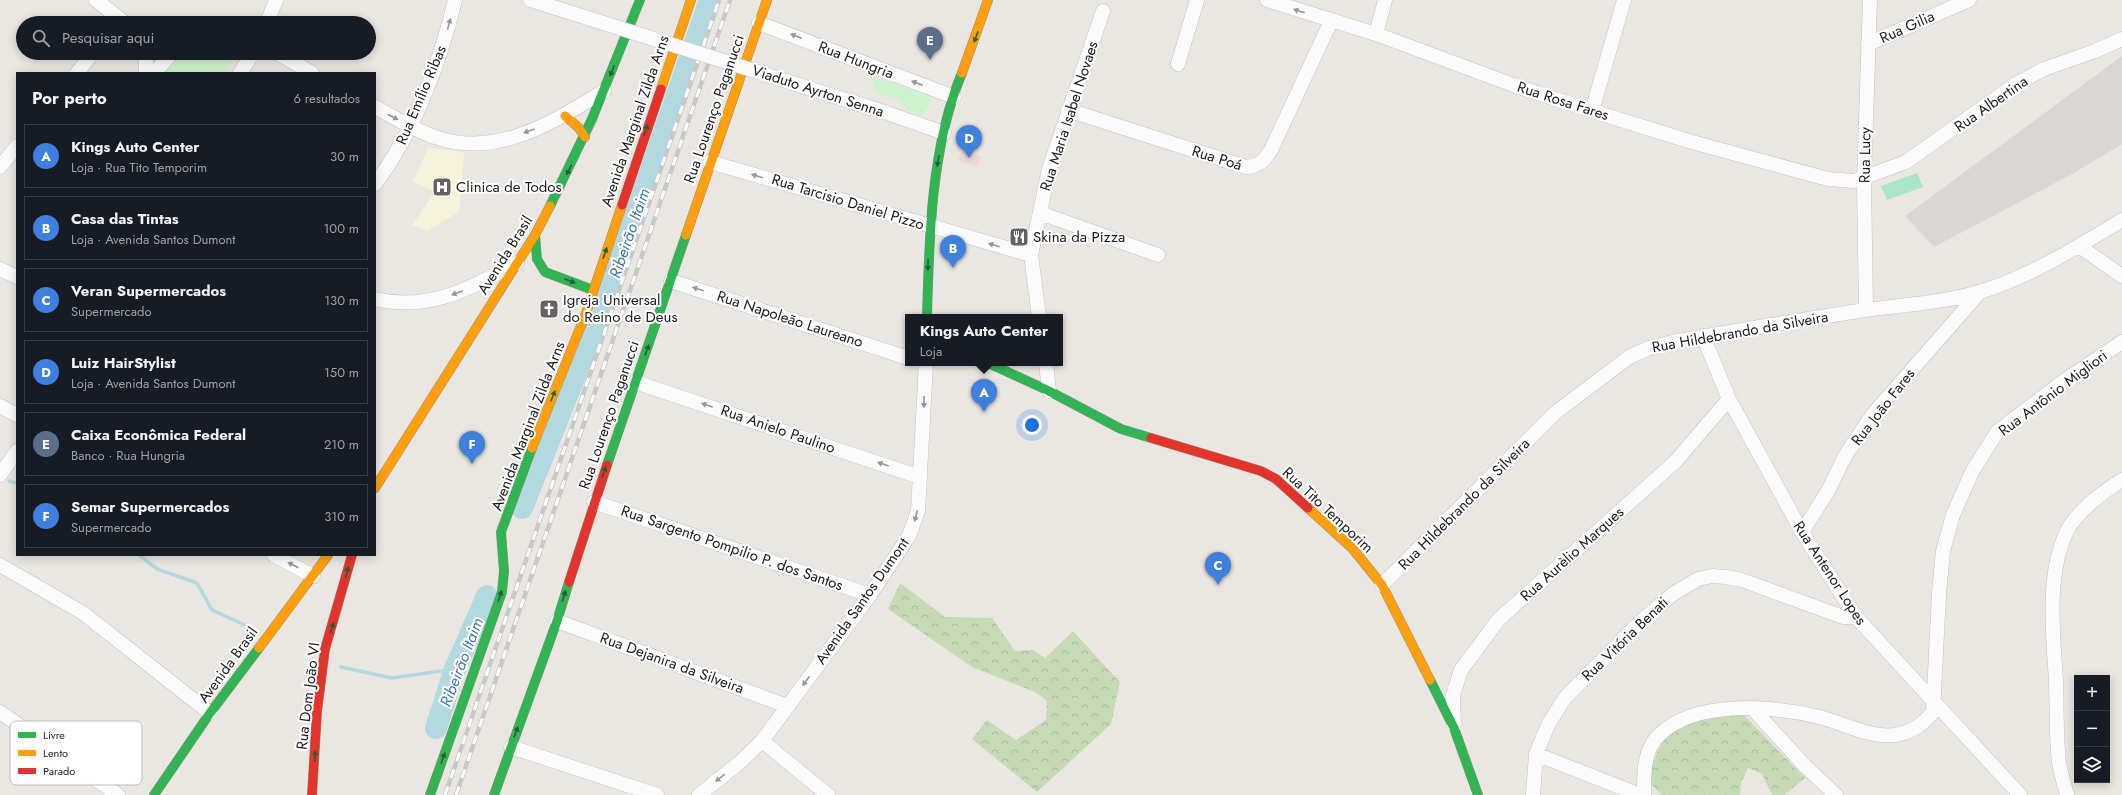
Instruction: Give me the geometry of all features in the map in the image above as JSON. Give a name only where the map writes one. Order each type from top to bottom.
[{"type":"main road","name":"Avenida Brasil","points":[[376,484],[379,474],[505,281],[519,268],[585,137],[640,0]]},
{"type":"main road","name":"Avenida Marginal Zilda Arns","points":[[430,795],[502,592],[504,571],[501,532],[593,290],[691,0]]},
{"type":"main road","name":"Rua Lourenço Paganucci","points":[[494,795],[557,621],[594,502],[672,281],[710,162],[767,0]]},
{"type":"main road","points":[[927,314],[929,226],[944,133],[954,97],[988,0]]},
{"type":"main road","points":[[565,116],[578,127],[585,137]]},
{"type":"main road","points":[[535,235],[535,259],[538,265],[545,272]]},
{"type":"main road","points":[[532,271],[545,272],[593,290]]},
{"type":"main road","name":"Rua Tito Temporim","points":[[995,366],[1049,391],[1122,429],[1261,471],[1276,479],[1352,548],[1382,585],[1454,728],[1478,795]]},
{"type":"main road","name":"Avenida Brasil","points":[[154,795],[210,714],[323,577],[328,556]]},
{"type":"main road","name":"Rua Dom João VI","points":[[312,795],[317,711],[325,649],[352,556]]},
{"type":"main road","points":[[323,577],[343,589]]},
{"type":"street","points":[[96,0],[114,16]]},
{"type":"street","points":[[270,16],[276,0]]},
{"type":"street","name":"Rua Emílio Ribas","points":[[376,182],[411,126],[448,29],[455,0]]},
{"type":"street","name":"Viaduto Ayrton Senna","points":[[532,0],[884,112],[944,133]]},
{"type":"street","points":[[1178,64],[1197,0]]},
{"type":"street","name":"Rua Rosa Fares","points":[[1267,0],[1376,34],[1516,86],[1692,142],[1828,179],[1848,182],[1864,178]]},
{"type":"street","points":[[1376,34],[1385,0]]},
{"type":"street","points":[[1592,111],[1624,0]]},
{"type":"street","name":"Rua Lucy","points":[[1866,310],[1864,178],[1870,0]]},
{"type":"street","name":"Rua Gilia","points":[[1868,44],[1969,0]]},
{"type":"street","name":"Rua Maria Isabel Novaes","points":[[1040,314],[1031,255],[1048,169],[1103,11]]},
{"type":"street","name":"Rua Poá","points":[[1068,110],[1246,167],[1255,166],[1263,162],[1271,150],[1331,21]]},
{"type":"street","name":"Rua Hungria","points":[[759,23],[954,97]]},
{"type":"street","name":"Rua Albertina","points":[[1864,178],[1906,162],[2016,84],[2044,68],[2095,51],[2122,38]]},
{"type":"street","points":[[78,72],[87,60]]},
{"type":"street","points":[[146,60],[146,72]]},
{"type":"street","points":[[155,72],[166,60]]},
{"type":"street","points":[[241,72],[248,60]]},
{"type":"street","points":[[289,60],[310,72]]},
{"type":"street","points":[[376,108],[435,137],[462,144],[491,143],[529,132],[565,116],[604,91]]},
{"type":"street","points":[[0,167],[16,147]]},
{"type":"street","name":"Rua Tarcisio Daniel Pizzo","points":[[710,162],[1031,255]]},
{"type":"street","points":[[1040,213],[1158,255]]},
{"type":"street","name":"Rua Hildebrando da Silveira","points":[[1382,585],[1555,413],[1629,358],[1649,348],[1703,336],[1866,310],[1948,300],[1980,292],[2017,278],[2079,246],[2122,220]]},
{"type":"street","points":[[2079,246],[2122,276]]},
{"type":"street","points":[[376,300],[408,302],[445,298],[519,268]]},
{"type":"street","points":[[0,269],[16,277]]},
{"type":"street","name":"Rua Napoleão Laureano","points":[[672,281],[905,357]]},
{"type":"street","name":"Rua João Fares","points":[[1802,532],[1828,491],[1845,456],[1873,414],[1980,292]]},
{"type":"street","name":"Rua Antenor Lopes","points":[[1703,336],[1729,399],[1802,532],[1856,617],[1932,702],[2020,795]]},
{"type":"street","name":"Rua Antônio Migliori","points":[[1644,795],[1644,768],[1658,735],[1678,720],[1707,710],[1753,709],[1812,716],[1860,731],[1894,735],[1911,731],[1922,724],[1933,712],[1932,702],[1943,551],[1953,515],[1972,472],[1997,432],[2061,383],[2122,342]]},
{"type":"street","name":"Avenida Santos Dumont","points":[[699,795],[739,763],[762,741],[870,595],[914,525],[918,511],[925,366]]},
{"type":"street","points":[[1046,366],[1049,391]]},
{"type":"street","name":"Rua Anielo Paulino","points":[[636,382],[920,477]]},
{"type":"street","name":"Rua Aurèlio Marques","points":[[1454,728],[1453,695],[1461,670],[1499,619],[1675,462],[1729,399]]},
{"type":"street","points":[[0,406],[16,414]]},
{"type":"street","points":[[0,475],[16,452]]},
{"type":"street","points":[[2067,795],[2059,763],[2052,627],[2054,583],[2059,556],[2067,530],[2085,509],[2106,490],[2122,480]]},
{"type":"street","name":"Rua Sargento Pompilio P. dos Santos","points":[[594,502],[870,595]]},
{"type":"street","points":[[276,556],[323,577]]},
{"type":"street","points":[[0,565],[83,613],[210,714]]},
{"type":"street","name":"Rua Vitória Benati","points":[[1533,795],[1536,754],[1549,723],[1565,698],[1641,621],[1673,594],[1698,580],[1712,576],[1742,580],[1843,617],[1856,617]]},
{"type":"street","name":"Rua Dejanira da Silveira","points":[[557,621],[787,706]]},
{"type":"street","points":[[1753,709],[1806,767],[1836,795]]},
{"type":"street","points":[[0,712],[13,721]]},
{"type":"street","points":[[762,741],[828,795]]},
{"type":"street","points":[[511,747],[657,795]]},
{"type":"street","points":[[1536,754],[1640,795]]},
{"type":"street","points":[[104,785],[118,795]]},
{"type":"shaded area","points":[[2122,56],[2122,144],[2074,173],[1934,247],[1905,216]]},
{"type":"shaded area","name":"Clinica de Todos","points":[[428,148],[464,152],[459,212],[427,231],[412,225],[435,192],[413,182]]},
{"type":"shaded area","points":[[963,150],[981,157],[978,167],[957,160]]},
{"type":"green space","points":[[171,60],[232,60],[225,72],[158,72]]},
{"type":"green space","points":[[873,76],[930,96],[929,105],[921,116],[908,111],[901,101],[874,92]]},
{"type":"green space","points":[[1917,173],[1923,187],[1887,200],[1881,186]]},
{"type":"green space","points":[[900,583],[945,617],[992,618],[1015,651],[1033,650],[1045,658],[1073,631],[1120,682],[1111,724],[1037,792],[972,739],[987,720],[1016,740],[1046,720],[1047,701],[1035,692],[972,667],[888,609]]},
{"type":"green space","points":[[1742,713],[1805,778],[1784,795],[1772,795],[1762,774],[1748,768],[1741,783],[1740,795],[1662,795],[1649,782],[1653,761],[1660,746],[1674,730],[1698,720]]},
{"type":"waterway","name":"Ribeirão Itaim","points":[[522,508],[611,286],[710,0]]},
{"type":"waterway","points":[[9,481],[16,483]]},
{"type":"waterway","points":[[140,556],[157,569],[197,583],[212,610],[247,626]]},
{"type":"waterway","name":"Ribeirão Itaim","points":[[436,728],[455,669],[487,596]]},
{"type":"waterway","points":[[341,667],[392,678],[455,669]]},
{"type":"railway","points":[[445,795],[719,0]]},
{"type":"railway","points":[[456,795],[730,0]]},
{"type":"traffic: fast","points":[[550,206],[592,119],[640,0]]},
{"type":"traffic: fast","points":[[927,314],[931,225],[938,162],[952,101],[962,73]]},
{"type":"traffic: fast","points":[[535,235],[537,259],[545,272],[593,290]]},
{"type":"traffic: fast","points":[[607,465],[686,235]]},
{"type":"traffic: fast","points":[[995,366],[1049,391],[1121,429],[1151,438]]},
{"type":"traffic: fast","points":[[430,795],[502,592],[504,571],[501,532],[532,448]]},
{"type":"traffic: fast","points":[[494,795],[557,621],[569,582]]},
{"type":"traffic: fast","points":[[154,795],[210,713],[259,648]]},
{"type":"traffic: fast","points":[[1430,680],[1454,728],[1478,795]]},
{"type":"traffic: slow","points":[[661,89],[691,0]]},
{"type":"traffic: slow","points":[[686,235],[767,0]]},
{"type":"traffic: slow","points":[[962,73],[988,0]]},
{"type":"traffic: slow","points":[[565,116],[578,127],[585,137]]},
{"type":"traffic: slow","points":[[532,448],[586,313],[622,205]]},
{"type":"traffic: slow","points":[[376,486],[535,235],[550,206]]},
{"type":"traffic: slow","points":[[1308,508],[1352,548],[1382,585],[1430,680]]},
{"type":"traffic: slow","points":[[259,648],[327,556]]},
{"type":"traffic: jam","points":[[622,205],[661,89]]},
{"type":"traffic: jam","points":[[1151,438],[1261,471],[1276,479],[1308,508]]},
{"type":"traffic: jam","points":[[569,582],[607,465]]},
{"type":"traffic: jam","points":[[312,795],[317,711],[325,649],[352,556]]},
{"type":"place","name":"Caixa Econômica Federal","points":[[930,60]]},
{"type":"place","name":"Luiz HairStylist","points":[[969,158]]},
{"type":"place","name":"Clinica de Todos","points":[[442,187]]},
{"type":"place","name":"Skina da Pizza","points":[[1019,237]]},
{"type":"place","name":"Casa das Tintas","points":[[953,268]]},
{"type":"place","name":"Igreja Universal do Reino de Deus","points":[[549,309]]},
{"type":"place","name":"Kings Auto Center","points":[[984,412]]},
{"type":"place","name":"Semar Supermercados","points":[[472,464]]},
{"type":"place","name":"Veran Supermercados","points":[[1218,585]]}]
